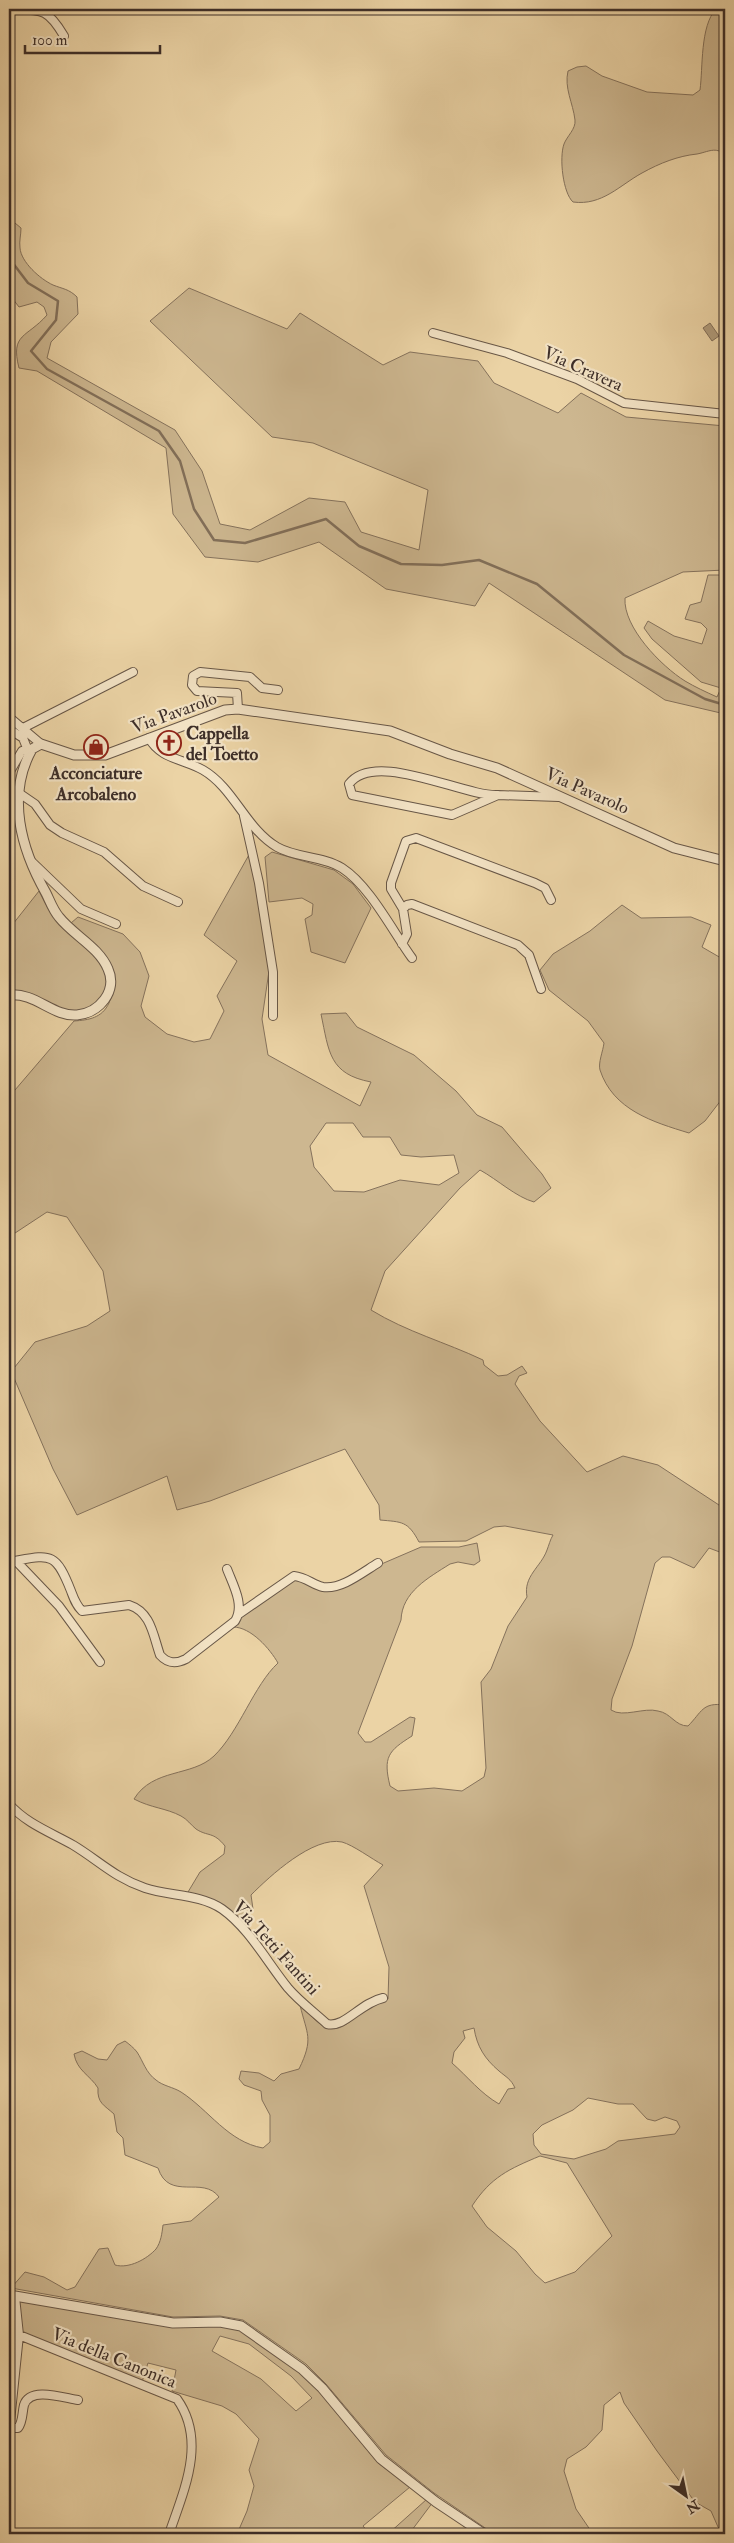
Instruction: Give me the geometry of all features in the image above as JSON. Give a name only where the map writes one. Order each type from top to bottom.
[{"type":"street","points":[[9,9],[38,10],[53,18],[64,36]]},
{"type":"street","name":"Via Cravera","points":[[433,332],[507,353],[577,379],[624,403],[725,414]]},
{"type":"street","points":[[23,728],[133,672]]},
{"type":"street","points":[[238,708],[236,693],[197,691],[191,683],[194,676],[200,672],[250,677],[262,688],[278,690]]},
{"type":"street","name":"Via Pavarolo","points":[[41,744],[74,755],[88,756],[118,752],[149,738],[224,710],[238,708],[390,731],[450,754],[497,768],[674,848],[725,861]]},
{"type":"street","points":[[9,717],[41,744],[22,751],[9,774]]},
{"type":"street","points":[[9,729],[22,738],[29,748]]},
{"type":"street","points":[[149,738],[154,748],[204,770],[277,847],[342,868],[364,890],[412,958]]},
{"type":"street","points":[[9,995],[16,994],[37,1000],[57,1011],[76,1015],[90,1012],[101,1005],[108,995],[110,982],[109,971],[102,957],[78,938],[58,916],[29,859],[22,838],[17,803],[21,775],[29,748]]},
{"type":"street","points":[[498,795],[452,815],[352,795],[349,784],[352,779],[368,773],[391,772],[440,781],[489,796],[498,795],[561,797]]},
{"type":"street","points":[[19,793],[35,804],[50,825],[62,833],[104,852],[143,886],[178,902]]},
{"type":"street","points":[[244,814],[259,883],[273,972],[273,1016]]},
{"type":"street","points":[[402,944],[406,934],[403,909],[391,888],[391,883],[402,848],[406,841],[416,838],[535,883],[545,888],[551,900]]},
{"type":"street","points":[[29,859],[80,909],[116,924]]},
{"type":"street","points":[[403,909],[407,905],[412,904],[518,945],[529,955],[541,989]]},
{"type":"street","points":[[13,1562],[48,1557],[57,1560],[77,1606],[82,1611],[129,1605],[144,1612],[160,1655],[172,1663],[178,1663],[186,1659],[235,1621],[239,1614],[240,1606],[227,1569]]},
{"type":"street","points":[[13,1562],[58,1606],[100,1662]]},
{"type":"street","points":[[239,1614],[294,1576],[304,1577],[322,1587],[335,1586],[378,1563]]},
{"type":"street","name":"Via Tetti Fantini","points":[[9,1804],[31,1824],[74,1846],[128,1882],[146,1889],[197,1899],[220,1908],[241,1927],[289,1989],[327,2024],[339,2024],[361,2007],[383,1998]]},
{"type":"street","points":[[12,2296],[17,2307],[19,2335],[9,2430],[18,2428],[24,2405],[32,2396],[39,2394],[78,2400]]},
{"type":"street","points":[[12,2296],[173,2323],[220,2322],[241,2326],[302,2369],[322,2388],[382,2459],[436,2502],[484,2534]]},
{"type":"street","name":"Via della Canonica","points":[[19,2335],[177,2399],[187,2413],[192,2438],[192,2463],[169,2534]]},
{"type":"shaded area","points":[[716,9],[725,9],[725,155],[722,152],[712,150],[676,158],[649,169],[602,198],[593,201],[573,202],[564,183],[562,166],[564,144],[575,123],[567,83],[568,71],[586,66],[602,76],[647,92],[693,95],[700,90],[705,36],[711,16]]},
{"type":"shaded area","points":[[9,218],[21,228],[20,248],[27,264],[48,282],[69,291],[77,297],[78,314],[51,342],[47,358],[175,430],[202,471],[220,524],[250,530],[309,498],[345,502],[361,532],[419,550],[428,490],[313,443],[272,437],[150,321],[189,288],[287,329],[300,313],[383,365],[410,352],[478,361],[494,383],[558,413],[581,393],[626,417],[725,426],[725,570],[683,572],[625,598],[630,621],[645,645],[655,656],[685,681],[717,697],[721,688],[701,682],[652,639],[644,628],[648,621],[674,636],[702,644],[707,629],[701,623],[685,619],[690,605],[701,602],[708,575],[725,575],[725,714],[665,700],[489,583],[475,606],[386,589],[319,542],[258,562],[205,557],[173,514],[166,448],[37,371],[19,368],[17,348],[19,342],[22,337],[47,315],[44,307],[37,302],[19,307],[9,294]]},
{"type":"shaded area","points":[[710,323],[719,336],[712,341],[703,328]]},
{"type":"shaded area","points":[[272,852],[334,870],[353,884],[371,908],[345,963],[311,952],[305,919],[312,915],[313,904],[302,898],[269,902],[265,857]]},
{"type":"shaded area","points":[[250,853],[258,884],[270,964],[262,1019],[268,1055],[360,1106],[371,1082],[347,1073],[333,1059],[326,1040],[321,1014],[346,1013],[357,1027],[414,1055],[456,1091],[477,1115],[502,1127],[542,1174],[551,1188],[534,1202],[527,1200],[480,1170],[460,1188],[385,1271],[371,1310],[398,1325],[483,1360],[484,1365],[498,1376],[507,1375],[522,1366],[527,1373],[519,1376],[515,1384],[540,1421],[587,1472],[623,1456],[658,1465],[719,1505],[725,1513],[725,1554],[709,1548],[694,1568],[670,1557],[662,1557],[655,1563],[632,1646],[612,1699],[611,1710],[621,1713],[646,1710],[658,1711],[680,1724],[688,1726],[703,1709],[711,1705],[725,1705],[725,2534],[718,2527],[711,2511],[695,2502],[657,2451],[624,2403],[620,2392],[604,2405],[602,2430],[586,2447],[567,2459],[564,2471],[576,2509],[593,2534],[494,2534],[434,2493],[386,2455],[326,2384],[306,2364],[243,2320],[220,2316],[173,2317],[11,2288],[25,2272],[44,2277],[67,2290],[75,2287],[99,2249],[108,2248],[115,2265],[126,2266],[137,2262],[156,2249],[163,2225],[191,2221],[219,2197],[212,2191],[204,2188],[170,2184],[163,2178],[158,2168],[125,2155],[123,2138],[117,2132],[114,2114],[100,2100],[98,2088],[78,2065],[74,2054],[82,2051],[98,2059],[107,2060],[117,2045],[125,2041],[137,2052],[147,2070],[156,2080],[191,2099],[239,2139],[263,2148],[270,2142],[270,2115],[262,2100],[261,2091],[244,2085],[239,2079],[241,2071],[259,2073],[274,2081],[281,2074],[299,2069],[308,2043],[307,2030],[300,2005],[320,2024],[332,2029],[345,2025],[358,2014],[388,1999],[389,1967],[364,1886],[383,1865],[342,1842],[318,1845],[305,1851],[280,1868],[251,1895],[253,1909],[240,1922],[223,1905],[188,1892],[200,1872],[224,1854],[225,1846],[221,1841],[196,1829],[181,1816],[134,1799],[151,1782],[205,1763],[214,1756],[231,1734],[261,1683],[278,1663],[265,1645],[253,1635],[240,1628],[233,1627],[241,1616],[293,1579],[302,1579],[321,1590],[421,1547],[459,1547],[477,1543],[480,1561],[474,1565],[458,1562],[450,1564],[425,1580],[406,1601],[402,1610],[401,1620],[358,1733],[365,1742],[371,1742],[410,1717],[415,1718],[412,1736],[397,1746],[389,1756],[387,1768],[390,1786],[398,1791],[434,1788],[462,1791],[484,1777],[486,1768],[481,1682],[491,1669],[508,1626],[527,1597],[526,1590],[530,1577],[544,1556],[553,1535],[505,1526],[494,1527],[466,1541],[419,1542],[408,1526],[399,1522],[380,1520],[379,1505],[345,1449],[210,1501],[177,1510],[167,1476],[77,1515],[53,1469],[14,1378],[14,1368],[35,1342],[87,1326],[110,1311],[103,1271],[67,1217],[47,1212],[9,1237],[9,1097],[74,1021],[85,1020],[99,1015],[109,1003],[113,990],[113,978],[110,968],[98,949],[71,923],[78,917],[123,934],[140,952],[149,976],[141,1006],[145,1017],[167,1034],[194,1042],[210,1039],[224,1011],[217,996],[237,961],[204,935]],"holes":[[[326,1123],[353,1123],[363,1137],[390,1137],[401,1155],[421,1157],[454,1155],[459,1173],[439,1185],[400,1180],[364,1192],[334,1191],[314,1167],[310,1146]],[[474,2028],[477,2041],[486,2057],[510,2080],[515,2088],[508,2089],[499,2104],[480,2090],[452,2063],[454,2052],[465,2038],[463,2031]],[[588,2098],[618,2104],[633,2104],[647,2119],[655,2121],[665,2117],[677,2121],[680,2127],[675,2134],[618,2141],[606,2149],[574,2159],[541,2154],[534,2145],[533,2134],[542,2125],[573,2110]],[[540,2156],[567,2163],[612,2236],[575,2272],[545,2283],[516,2251],[487,2227],[472,2206],[486,2188],[510,2170]]]},
{"type":"shaded area","points":[[39,891],[53,915],[90,949],[98,958],[103,969],[106,980],[106,994],[88,1009],[71,1011],[61,1009],[40,1003],[14,992],[13,989],[9,990],[9,929]]},
{"type":"shaded area","points":[[622,905],[641,918],[691,917],[711,925],[702,947],[721,958],[725,952],[725,1095],[705,1121],[689,1133],[648,1119],[624,1105],[614,1095],[606,1084],[600,1070],[604,1043],[588,1021],[549,990],[540,970],[553,954],[590,931]]},
{"type":"shaded area","points":[[18,2299],[108,2315],[220,2323],[240,2327],[302,2371],[378,2463],[410,2487],[363,2526],[370,2534],[237,2534],[247,2511],[254,2486],[249,2470],[259,2439],[236,2414],[222,2406],[172,2391],[176,2370],[148,2363],[142,2382],[21,2335]],"holes":[[[220,2336],[249,2344],[291,2376],[312,2398],[296,2411],[261,2379],[212,2351]]]},
{"type":"shaded area","points":[[427,2499],[433,2502],[409,2534],[388,2534]]},
{"type":"waterway","points":[[9,258],[28,283],[58,301],[56,320],[31,351],[47,369],[159,431],[180,461],[194,509],[214,540],[245,543],[326,519],[359,546],[401,564],[442,565],[479,560],[537,584],[624,655],[705,699],[725,705]]},
{"type":"place","name":"Cappella del Toetto","points":[[169,743]]},
{"type":"place","name":"Acconciature Arcobaleno","points":[[96,747]]}]
